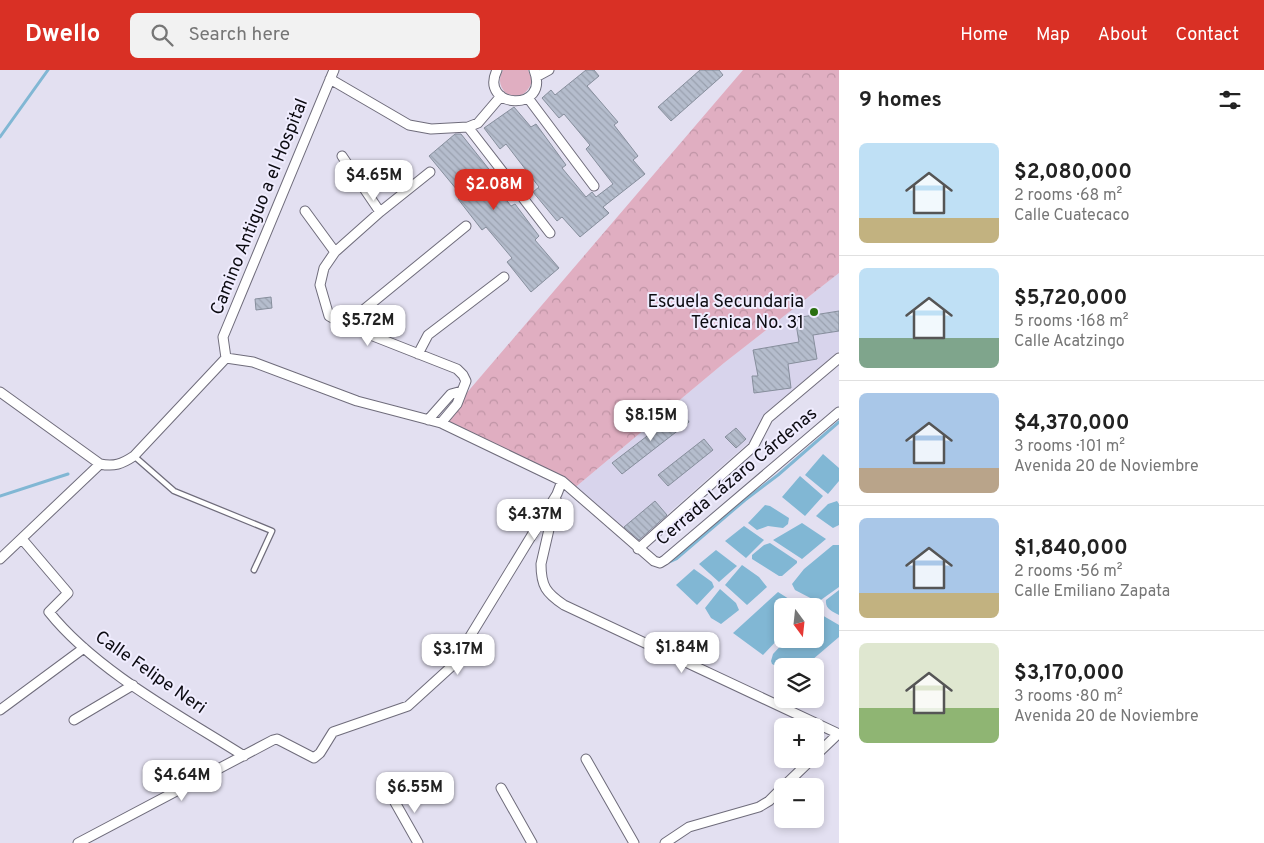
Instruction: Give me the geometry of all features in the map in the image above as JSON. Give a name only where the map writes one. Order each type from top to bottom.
[{"type":"street","points":[[496,71],[494,85],[501,96],[514,102],[528,98],[535,89],[535,73],[549,70]]},
{"type":"street","points":[[332,74],[409,125],[431,129],[468,127],[478,123],[501,96]]},
{"type":"street","name":"Camino Antiguo a el Hospital","points":[[226,358],[224,338],[332,74]]},
{"type":"street","points":[[528,98],[594,186]]},
{"type":"street","points":[[468,127],[550,233]]},
{"type":"street","points":[[342,156],[380,212]]},
{"type":"street","points":[[430,172],[380,212],[335,252],[324,268],[320,286],[330,316],[345,326],[457,369],[464,375],[466,382],[457,404],[441,423]]},
{"type":"street","points":[[305,211],[335,252]]},
{"type":"street","points":[[345,326],[466,226]]},
{"type":"street","points":[[418,354],[428,335],[504,278]]},
{"type":"street","points":[[0,392],[100,464],[116,466],[134,456],[226,358]]},
{"type":"street","name":"Cerrada Lázaro Cárdenas","points":[[226,358],[253,362],[357,401],[441,423],[562,481],[638,549],[654,562],[660,563],[839,412]]},
{"type":"street","points":[[638,549],[753,447],[768,418],[839,358]]},
{"type":"street","points":[[428,420],[451,394],[462,391]]},
{"type":"street","points":[[0,559],[100,464]]},
{"type":"street","points":[[562,481],[557,494],[541,564],[544,587],[553,597],[564,605],[838,734],[824,747]]},
{"type":"street","points":[[78,843],[277,739],[314,758],[320,754],[333,732],[408,706],[452,666],[557,494]]},
{"type":"street","name":"Calle Felipe Neri","points":[[22,539],[68,593],[49,612],[84,648],[133,685],[244,756]]},
{"type":"street","points":[[0,710],[84,648]]},
{"type":"street","points":[[74,720],[133,685]]},
{"type":"street","points":[[586,759],[634,843]]},
{"type":"street","points":[[792,778],[803,768]]},
{"type":"street","points":[[501,788],[532,843]]},
{"type":"street","points":[[665,843],[689,827],[759,807],[774,796]]},
{"type":"street","points":[[392,797],[418,843]]},
{"type":"lane","points":[[134,456],[174,491],[272,531],[254,570]]},
{"type":"shaded area","points":[[839,273],[839,351],[764,414],[755,437],[638,540],[624,527],[572,490],[724,363]]},
{"type":"green space","points":[[503,70],[528,70],[532,80],[531,85],[523,94],[516,96],[507,94],[502,89],[500,83]]},
{"type":"green space","points":[[743,70],[839,70],[839,273],[724,363],[572,490],[441,423]]},
{"type":"water","points":[[823,454],[839,468],[839,481],[828,494],[805,475]]},
{"type":"water","points":[[800,476],[823,496],[805,516],[782,497]]},
{"type":"water","points":[[837,501],[839,504],[839,525],[833,528],[816,516],[828,504]]},
{"type":"water","points":[[765,505],[770,506],[789,518],[788,524],[783,528],[768,526],[757,530],[748,523]]},
{"type":"water","points":[[802,523],[826,539],[802,559],[773,540]]},
{"type":"water","points":[[744,526],[764,540],[746,558],[725,541]]},
{"type":"water","points":[[770,543],[797,561],[782,576],[752,559],[752,555],[764,545]]},
{"type":"water","points":[[833,545],[839,545],[839,587],[824,598],[810,598],[795,590],[792,584],[804,569]]},
{"type":"water","points":[[716,550],[737,566],[719,582],[699,564]]},
{"type":"water","points":[[742,565],[759,577],[767,587],[747,605],[725,585]]},
{"type":"water","points":[[694,569],[712,582],[714,587],[697,605],[676,585]]},
{"type":"water","points":[[720,589],[736,603],[739,610],[721,624],[711,618],[705,608]]},
{"type":"water","points":[[839,590],[839,615],[827,606],[826,600]]},
{"type":"water","points":[[778,592],[787,598],[774,598],[774,643],[763,655],[733,633]]},
{"type":"water","points":[[824,616],[839,625],[839,637],[814,658],[774,658],[774,665],[771,661],[773,654],[779,648],[824,648]]},
{"type":"building","points":[[586,70],[594,70],[599,76],[587,86],[618,122],[614,125],[638,156],[633,160],[645,174],[603,207],[609,213],[580,237],[562,217],[557,221],[533,192],[539,187],[506,144],[500,149],[484,128],[514,107],[531,127],[536,124],[566,165],[562,168],[586,197],[592,192],[596,197],[613,184],[586,149],[590,145],[564,114],[559,118],[542,98],[551,90],[555,95]]},
{"type":"building","points":[[700,70],[719,70],[723,75],[671,121],[658,107]]},
{"type":"building","points":[[455,134],[461,134],[492,173],[488,176],[511,206],[515,204],[539,236],[535,240],[559,268],[531,292],[507,262],[512,258],[486,227],[482,230],[458,199],[462,196],[429,156]]},
{"type":"building","points":[[271,297],[272,308],[256,310],[255,299]]},
{"type":"building","points":[[839,311],[839,331],[813,335],[817,359],[788,364],[791,388],[754,393],[752,376],[758,376],[753,350],[799,342],[795,318]]},
{"type":"building","points":[[681,410],[689,422],[622,474],[612,463]]},
{"type":"building","points":[[736,428],[746,439],[736,448],[725,437]]},
{"type":"building","points":[[704,439],[713,450],[668,486],[658,475]]},
{"type":"building","points":[[655,501],[667,515],[639,540],[624,527]]},
{"type":"waterway","points":[[0,137],[48,70]]},
{"type":"waterway","points":[[665,564],[676,559],[839,422]]},
{"type":"waterway","points":[[0,496],[68,474]]},
{"type":"place","name":"Escuela Secundaria Técnica No. 31","points":[[814,312]]}]
